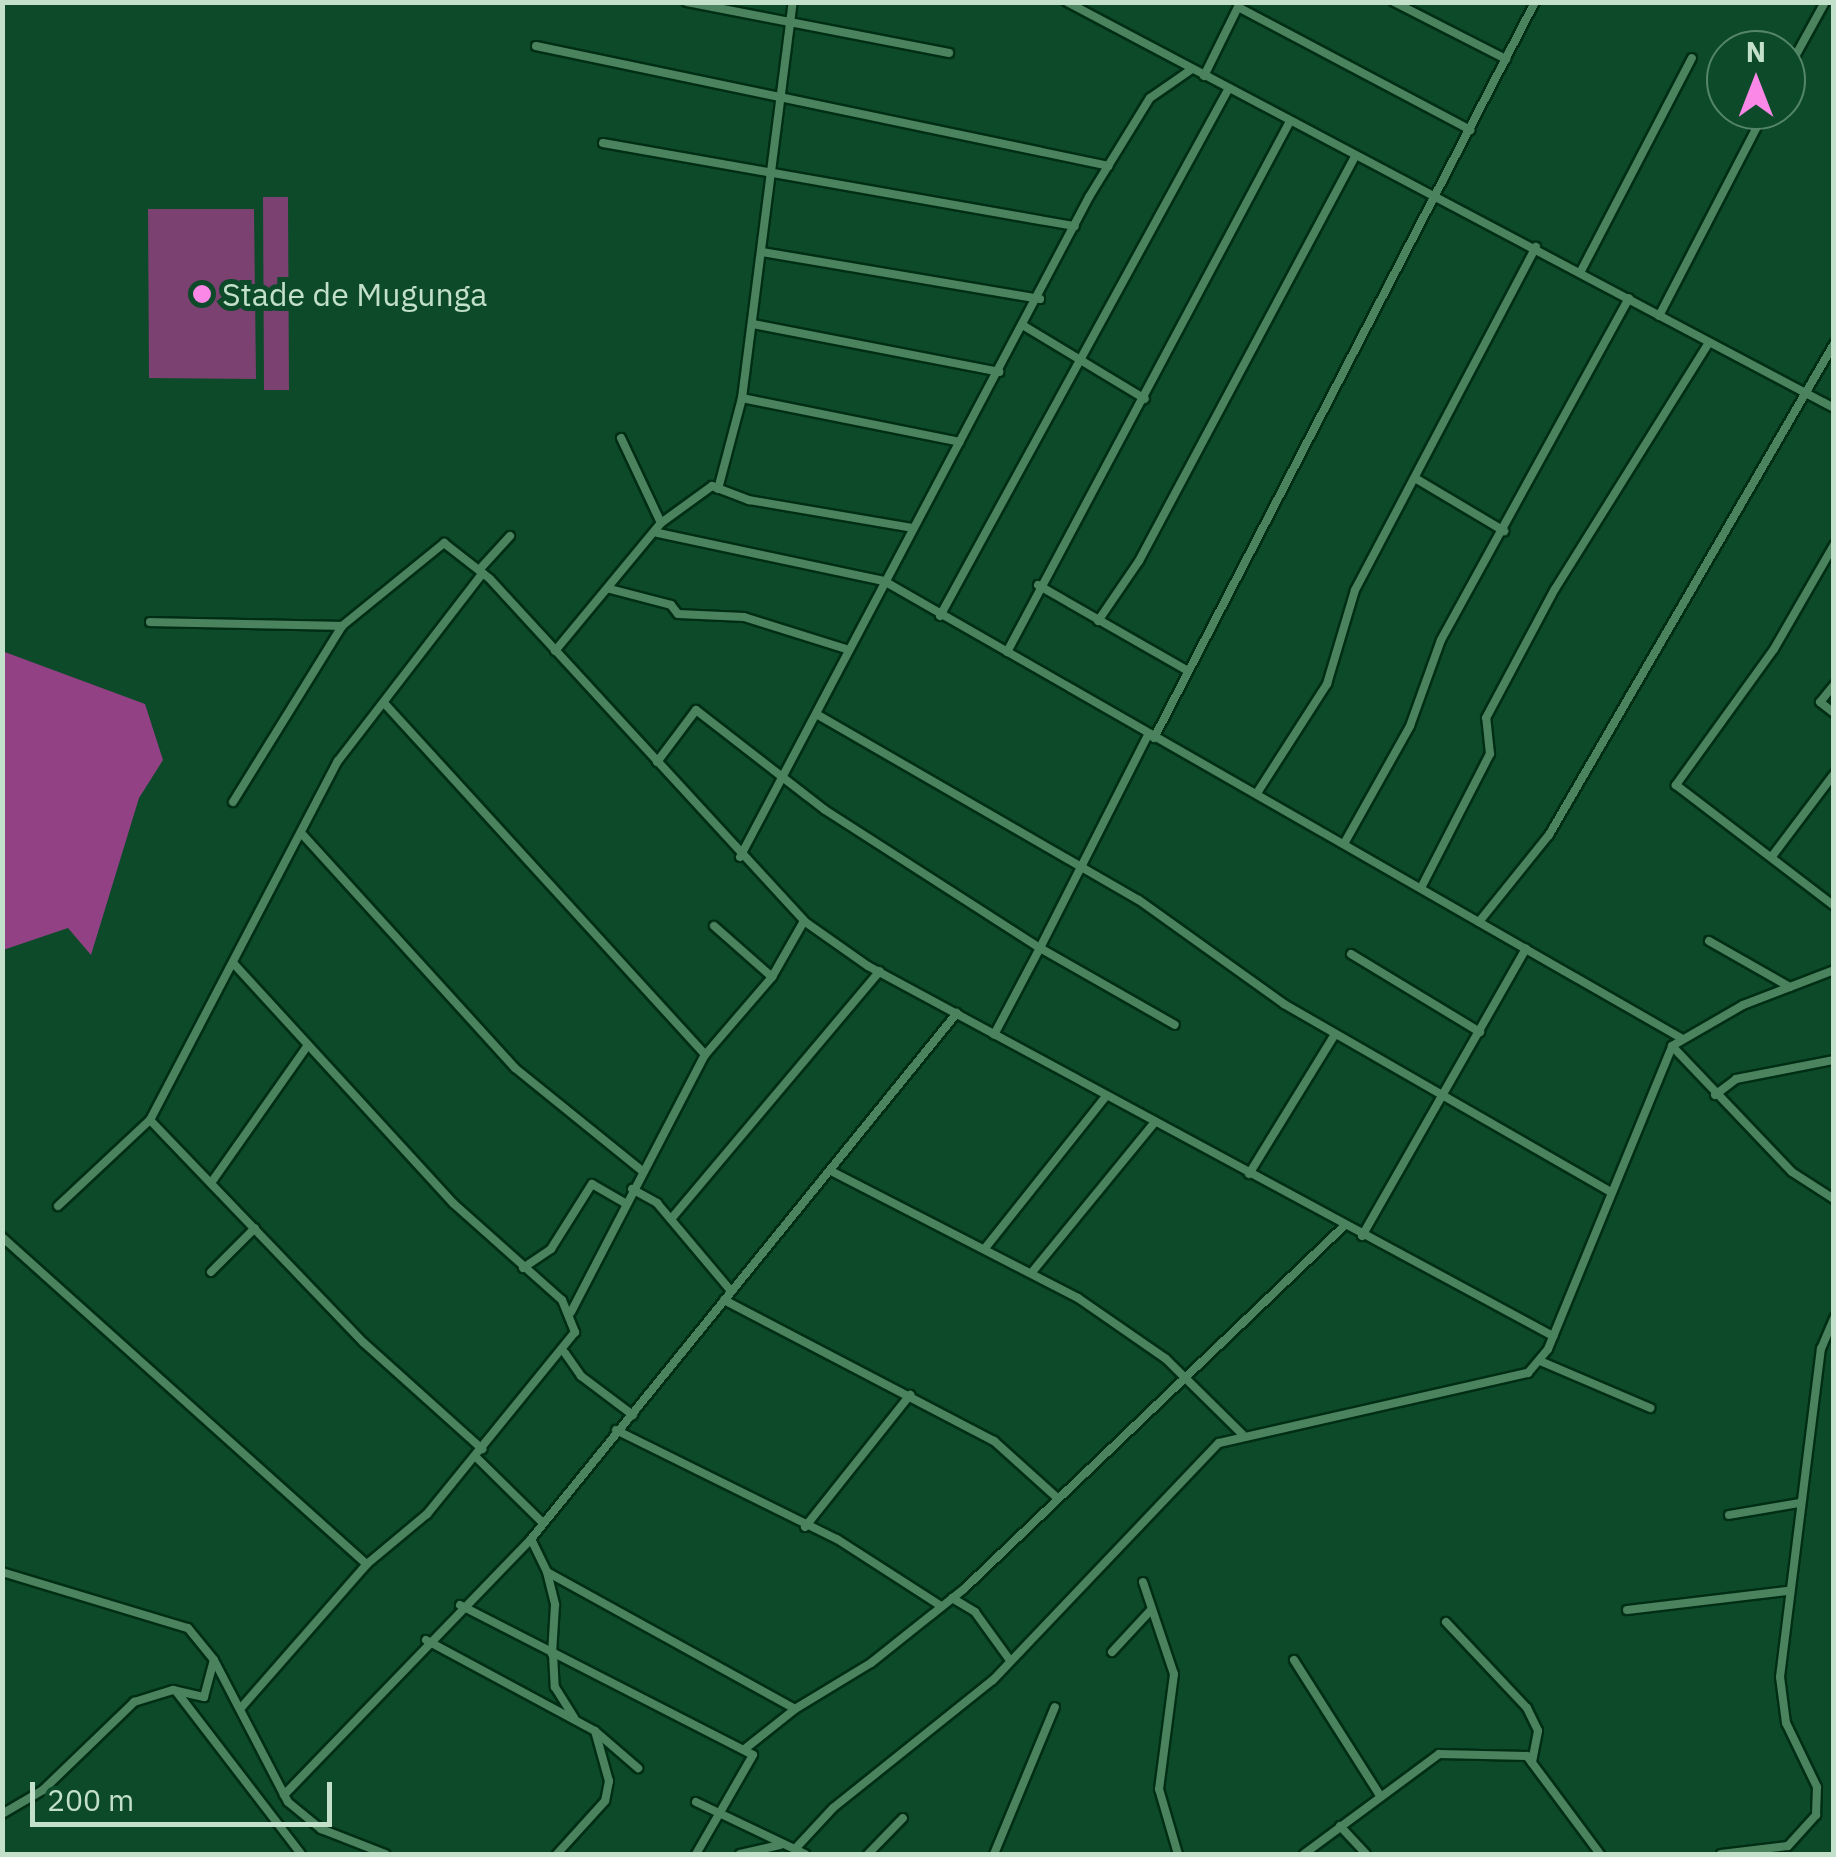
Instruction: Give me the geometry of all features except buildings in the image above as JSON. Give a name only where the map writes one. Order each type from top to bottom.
[{"type":"street","points":[[687,2],[949,54]]},
{"type":"street","points":[[718,490],[742,398],[793,2]]},
{"type":"street","points":[[1068,2],[1834,408]]},
{"type":"street","points":[[1394,2],[1506,59]]},
{"type":"street","points":[[994,1034],[1535,2]]},
{"type":"street","points":[[1806,37],[1825,2]]},
{"type":"street","points":[[1204,76],[1239,5],[1470,130]]},
{"type":"street","points":[[536,46],[1108,166]]},
{"type":"street","points":[[1580,271],[1692,58]]},
{"type":"street","points":[[740,858],[818,714],[846,649],[1040,299],[1108,166],[1150,98],[1192,69]]},
{"type":"street","points":[[940,616],[1229,88]]},
{"type":"street","points":[[1007,652],[1038,585],[1144,399],[1290,121]]},
{"type":"street","points":[[1659,316],[1756,130]]},
{"type":"street","points":[[602,143],[1075,226]]},
{"type":"street","points":[[1098,621],[1138,561],[1355,156]]},
{"type":"street","points":[[1257,793],[1326,684],[1355,590],[1536,247]]},
{"type":"street","points":[[762,252],[1040,299]]},
{"type":"street","points":[[1345,842],[1410,726],[1441,640],[1629,298]]},
{"type":"street","points":[[753,324],[999,372]]},
{"type":"street","points":[[1024,326],[1144,399]]},
{"type":"street","points":[[1421,888],[1490,754],[1486,718],[1555,589],[1708,344]]},
{"type":"street","points":[[1480,922],[1549,835],[1834,344]]},
{"type":"street","points":[[742,398],[960,442]]},
{"type":"street","points":[[622,438],[659,528]]},
{"type":"street","points":[[1415,478],[1504,531]]},
{"type":"street","points":[[555,652],[659,528],[695,495],[718,490],[913,528]]},
{"type":"street","points":[[659,528],[884,581],[1681,1038]]},
{"type":"street","points":[[58,1206],[150,1120],[303,835],[338,760],[510,536]]},
{"type":"street","points":[[233,802],[342,626],[444,543],[481,572],[740,858],[804,921],[880,971],[1552,1336]]},
{"type":"street","points":[[1834,545],[1774,649],[1676,785],[1773,855],[1834,906]]},
{"type":"street","points":[[1038,585],[1188,670]]},
{"type":"street","points":[[610,588],[671,605],[678,614],[744,617],[846,649]]},
{"type":"street","points":[[150,622],[342,626]]},
{"type":"street","points":[[1834,685],[1820,702],[1834,713]]},
{"type":"street","points":[[384,704],[705,1055]]},
{"type":"street","points":[[657,762],[696,710],[784,780],[855,822],[958,902],[1174,1025]]},
{"type":"street","points":[[818,714],[1082,867],[1335,1034],[1442,1099],[1608,1190]]},
{"type":"street","points":[[1773,855],[1830,786],[1834,774]]},
{"type":"street","points":[[303,835],[515,1068],[642,1171]]},
{"type":"street","points":[[571,1312],[705,1055],[772,977],[804,921]]},
{"type":"street","points":[[714,926],[772,977]]},
{"type":"street","points":[[1709,941],[1790,987]]},
{"type":"street","points":[[1362,1236],[1526,949]]},
{"type":"street","points":[[1351,954],[1480,1032]]},
{"type":"street","points":[[234,964],[306,1048],[571,1312],[575,1332],[566,1353],[427,1514],[367,1564],[240,1708]]},
{"type":"street","points":[[795,1850],[1009,1659],[1168,1491],[1219,1443],[1242,1434],[1512,1381],[1540,1361],[1608,1190],[1672,1046],[1681,1038],[1834,970]]},
{"type":"street","points":[[672,1219],[880,971]]},
{"type":"street","points":[[284,1795],[426,1640],[531,1540],[542,1521],[616,1430],[633,1415],[957,1013]]},
{"type":"street","points":[[1249,1174],[1335,1034]]},
{"type":"street","points":[[1672,1046],[1792,1172],[1834,1199]]},
{"type":"street","points":[[212,1183],[306,1048]]},
{"type":"street","points":[[1715,1095],[1736,1078],[1834,1060]]},
{"type":"street","points":[[986,1247],[1106,1096]]},
{"type":"street","points":[[150,1120],[542,1521]]},
{"type":"street","points":[[1033,1270],[1155,1122]]},
{"type":"street","points":[[830,1170],[1033,1270],[1183,1374],[1242,1434]]},
{"type":"street","points":[[523,1268],[551,1249],[592,1184],[625,1202]]},
{"type":"street","points":[[632,1189],[672,1219],[732,1291]]},
{"type":"street","points":[[746,1748],[795,1709],[871,1663],[952,1598],[1183,1374],[1344,1226]]},
{"type":"street","points":[[211,1272],[255,1228]]},
{"type":"street","points":[[2,1236],[367,1564]]},
{"type":"street","points":[[724,1300],[994,1441],[1055,1496]]},
{"type":"street","points":[[1721,1854],[1788,1846],[1816,1814],[1818,1787],[1781,1699],[1787,1591],[1799,1503],[1821,1349],[1834,1318]]},
{"type":"street","points":[[566,1353],[581,1376],[633,1415]]},
{"type":"street","points":[[1540,1361],[1650,1408]]},
{"type":"street","points":[[805,1527],[910,1395]]},
{"type":"street","points":[[616,1430],[900,1573],[942,1606]]},
{"type":"street","points":[[1729,1515],[1799,1503]]},
{"type":"street","points":[[531,1540],[547,1572],[555,1605],[555,1688],[574,1718]]},
{"type":"street","points":[[2,1572],[173,1622],[214,1660],[284,1795],[322,1829],[385,1854]]},
{"type":"street","points":[[547,1572],[795,1709]]},
{"type":"street","points":[[1144,1582],[1150,1611],[1174,1674],[1159,1789],[1178,1854]]},
{"type":"street","points":[[1627,1610],[1787,1591]]},
{"type":"street","points":[[952,1598],[975,1612],[1009,1659]]},
{"type":"street","points":[[460,1605],[746,1748]]},
{"type":"street","points":[[1112,1652],[1150,1611]]},
{"type":"street","points":[[1446,1622],[1527,1708],[1538,1730],[1532,1762],[1600,1854]]},
{"type":"street","points":[[426,1640],[595,1730],[638,1768]]},
{"type":"street","points":[[2,1814],[43,1790],[134,1702],[176,1691],[204,1697],[214,1660]]},
{"type":"street","points":[[1294,1660],[1379,1794]]},
{"type":"street","points":[[176,1691],[300,1854]]},
{"type":"street","points":[[994,1854],[1055,1706]]},
{"type":"street","points":[[557,1854],[606,1801],[609,1781],[595,1730]]},
{"type":"street","points":[[700,1854],[718,1812],[750,1768],[746,1748]]},
{"type":"street","points":[[1304,1854],[1379,1794],[1438,1754],[1532,1762]]},
{"type":"street","points":[[696,1802],[805,1854]]},
{"type":"street","points":[[868,1854],[903,1818]]},
{"type":"street","points":[[1340,1826],[1366,1854]]},
{"type":"street","points":[[740,1854],[782,1844]]},
{"type":"shaded area","points":[[263,197],[288,197],[289,390],[264,390]]},
{"type":"shaded area","name":"Stade de Mugunga","points":[[148,209],[254,209],[256,379],[149,378]]},
{"type":"shaded area","points":[[2,651],[145,704],[163,760],[139,798],[91,955],[68,928],[3,950]]},
{"type":"place","name":"Stade de Mugunga","points":[[202,294]]}]
